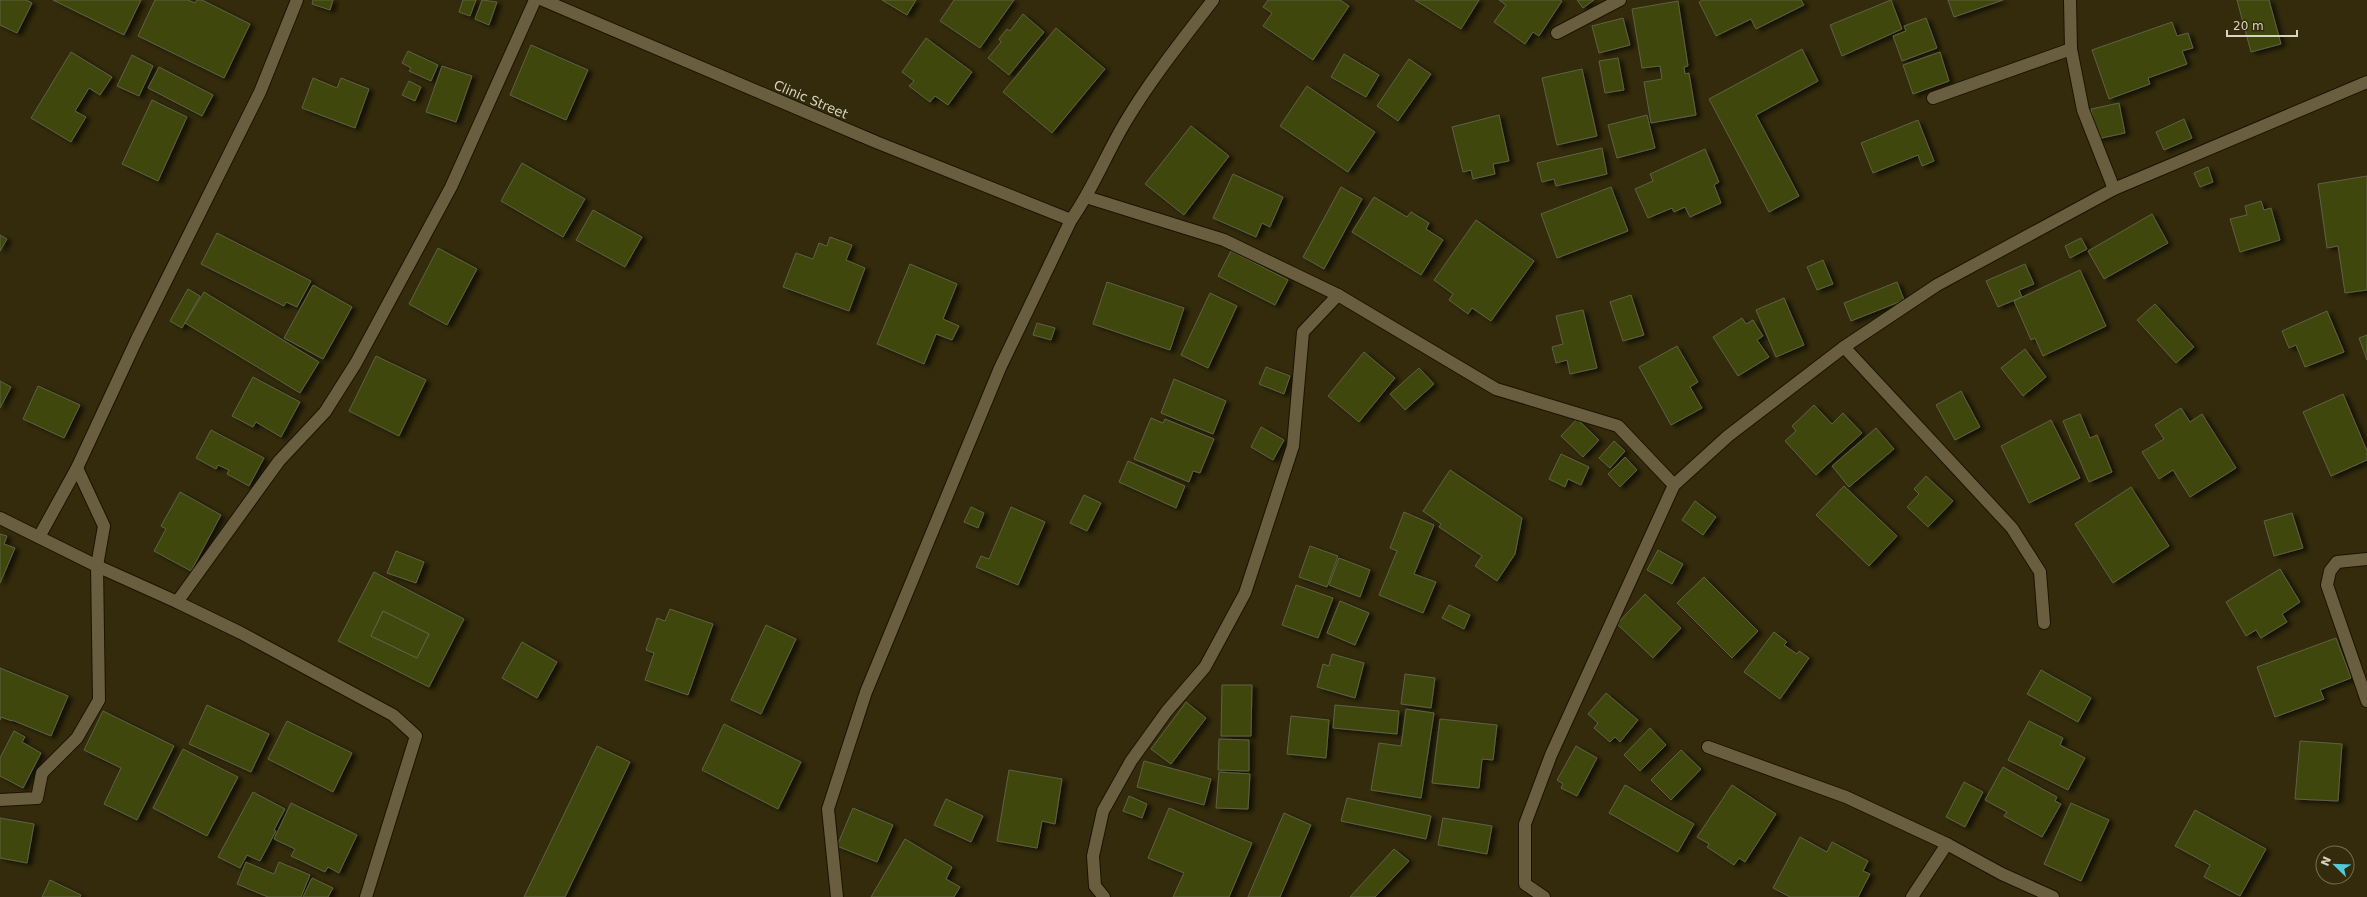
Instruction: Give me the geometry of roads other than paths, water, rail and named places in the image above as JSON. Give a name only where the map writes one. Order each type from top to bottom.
[{"type":"street","points":[[39,537],[77,468],[138,339],[260,92],[297,0]]},
{"type":"street","points":[[177,602],[279,461],[325,412],[356,363],[451,186],[535,0]]},
{"type":"street","name":"Clinic Street","points":[[543,0],[876,142],[1070,220]]},
{"type":"street","points":[[837,897],[828,809],[866,692],[1000,368],[1070,220],[1086,197],[1126,122],[1181,41],[1213,0]]},
{"type":"street","points":[[1557,33],[1620,0]]},
{"type":"street","points":[[2070,0],[2071,48],[2083,110],[2114,189]]},
{"type":"street","points":[[1933,98],[2071,48]]},
{"type":"street","points":[[1544,897],[1525,884],[1525,824],[1551,755],[1674,485],[1728,436],[1844,347],[1937,285],[2114,189],[2367,82]]},
{"type":"street","points":[[1086,197],[1224,240],[1338,295],[1496,389],[1618,426],[1674,485]]},
{"type":"street","points":[[1104,897],[1095,886],[1093,856],[1103,811],[1131,761],[1167,711],[1205,667],[1245,593],[1293,446],[1303,332],[1338,295]]},
{"type":"street","points":[[1844,347],[2012,528],[2040,572],[2044,624]]},
{"type":"street","points":[[0,800],[37,798],[42,773],[77,738],[99,700],[97,566],[104,526],[77,468]]},
{"type":"street","points":[[0,518],[97,566],[241,633],[393,715],[416,736],[366,897]]},
{"type":"street","points":[[2367,558],[2337,562],[2330,571],[2327,585],[2367,701]]},
{"type":"street","points":[[1708,747],[1846,796],[1947,844],[2002,874],[2053,897]]},
{"type":"street","points":[[1912,897],[1947,844]]}]
